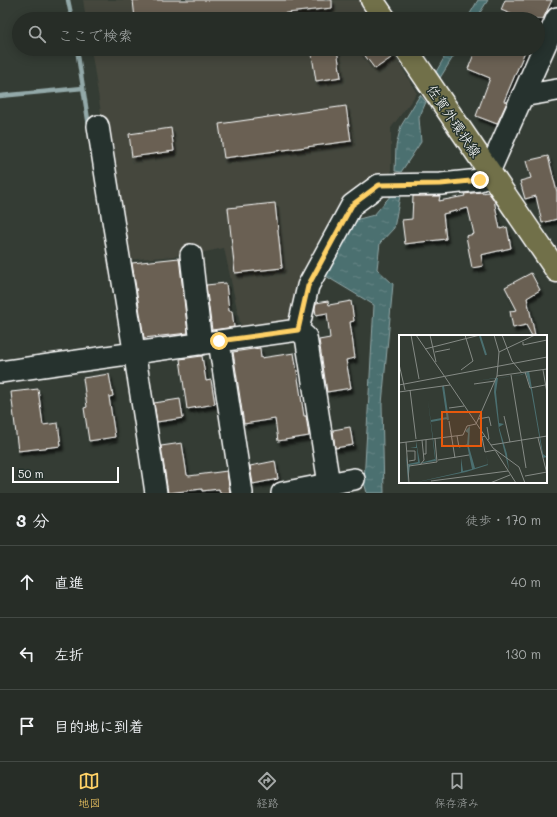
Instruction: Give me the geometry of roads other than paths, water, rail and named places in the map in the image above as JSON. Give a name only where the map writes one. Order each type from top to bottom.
[{"type":"main road","points":[[372,0],[380,12]]},
{"type":"main road","name":"佐賀外環状線","points":[[411,56],[557,271]]},
{"type":"street","points":[[545,45],[557,18]]},
{"type":"street","points":[[298,330],[308,286],[352,205],[379,185],[441,184],[480,180],[489,172],[540,56]]},
{"type":"street","points":[[522,96],[557,90]]},
{"type":"street","points":[[98,126],[119,263],[128,354],[156,493]]},
{"type":"street","points":[[191,255],[242,493]]},
{"type":"street","points":[[0,372],[298,330],[306,337],[329,484]]},
{"type":"street","points":[[282,493],[354,479]]},
{"type":"water","points":[[478,0],[488,0],[480,12],[471,12]]},
{"type":"water","points":[[445,56],[454,56],[440,78],[436,72]]},
{"type":"water","points":[[420,95],[426,102],[419,118],[421,142],[401,172],[395,171],[396,146],[401,126]]},
{"type":"water","points":[[392,194],[400,196],[394,228],[380,243],[377,269],[393,284],[382,404],[384,493],[367,493],[364,482],[374,305],[324,275],[355,220],[374,215]]},
{"type":"waterway","points":[[68,0],[71,12]]},
{"type":"waterway","points":[[78,56],[89,126]]},
{"type":"waterway","points":[[0,96],[83,88]]}]
